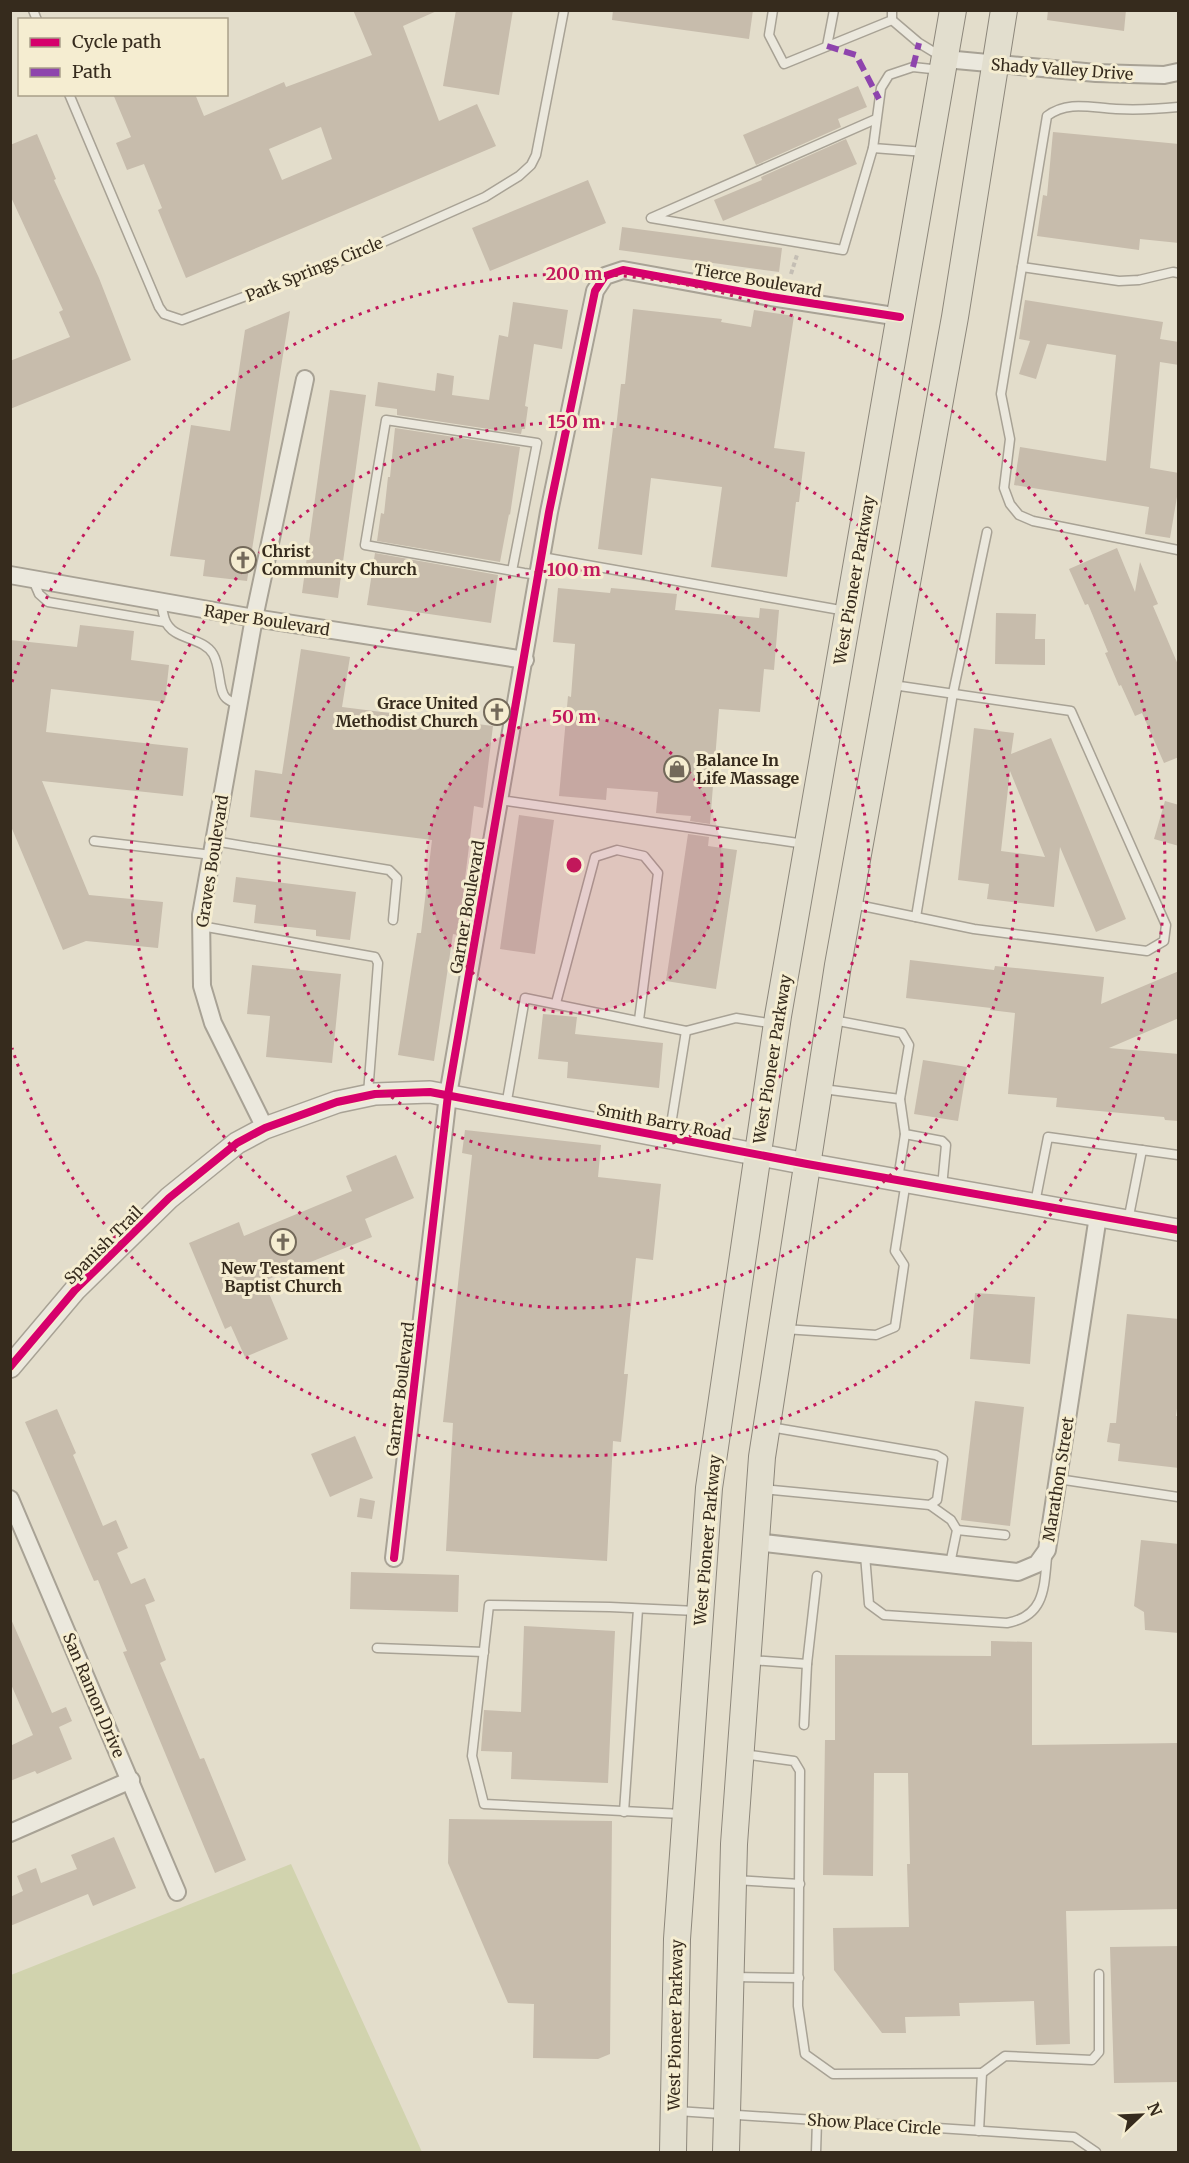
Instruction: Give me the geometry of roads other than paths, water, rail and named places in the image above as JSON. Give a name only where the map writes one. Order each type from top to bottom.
[{"type":"main road","name":"West Pioneer Parkway","points":[[673,2152],[677,1940],[709,1488],[776,1024],[953,10]]},
{"type":"main road","points":[[726,2152],[733,1880],[740,1753],[766,1427],[829,1020],[955,317],[1004,10]]},
{"type":"street","name":"Shady Valley Drive","points":[[944,64],[994,64],[1096,73],[1164,75],[1179,72]]},
{"type":"street","name":"Tierce Boulevard","points":[[612,273],[623,270],[771,297],[900,317]]},
{"type":"street","name":"Garner Boulevard","points":[[394,1558],[448,1095],[549,512],[595,291],[605,276],[612,273]]},
{"type":"street","name":"Graves Boulevard","points":[[265,1128],[213,1023],[202,986],[201,915],[254,618],[305,379]]},
{"type":"street","name":"Raper Boulevard","points":[[10,575],[254,618],[525,660]]},
{"type":"street","name":"Smith Barry Road","points":[[169,1198],[237,1143],[265,1128],[337,1102],[368,1095],[430,1092],[807,1164],[1179,1230]]},
{"type":"street","name":"Spanish Trail","points":[[10,1367],[75,1290],[169,1198]]},
{"type":"street","name":"Marathon Street","points":[[756,1542],[1018,1572],[1037,1564],[1047,1550],[1098,1216]]},
{"type":"street","name":"San Ramon Drive","points":[[10,1499],[177,1892]]},
{"type":"street","points":[[10,1833],[131,1780]]},
{"type":"lane","name":"Park Springs Circle","points":[[70,96],[159,308],[165,314],[182,320],[345,259],[484,197],[519,176],[531,165],[536,155],[564,10]]},
{"type":"lane","points":[[774,10],[769,35],[784,64],[891,20]]},
{"type":"lane","points":[[827,46],[834,10]]},
{"type":"lane","points":[[891,20],[892,10]]},
{"type":"lane","points":[[891,20],[944,64]]},
{"type":"lane","points":[[876,119],[651,218],[843,250],[873,148],[882,88],[889,75],[914,67],[944,64]]},
{"type":"lane","points":[[1179,107],[1116,109],[1077,105],[1057,109],[1047,116],[1001,394],[1010,440],[1004,488],[1010,504],[1019,515],[1033,521],[1179,550]]},
{"type":"lane","points":[[873,148],[929,152]]},
{"type":"lane","points":[[1022,267],[1119,281],[1179,273]]},
{"type":"lane","points":[[512,571],[537,443],[386,420],[365,545],[512,571],[539,575]]},
{"type":"lane","points":[[916,917],[953,693],[987,532]]},
{"type":"lane","points":[[542,557],[849,612]]},
{"type":"lane","points":[[32,579],[39,594],[48,602],[165,622]]},
{"type":"lane","points":[[161,602],[165,622],[176,634],[198,642],[212,652],[220,670],[220,688],[225,698],[238,705]]},
{"type":"lane","points":[[849,904],[974,928],[1147,951],[1164,941],[1166,925],[1071,711],[889,684]]},
{"type":"lane","points":[[500,800],[808,844]]},
{"type":"lane","points":[[94,841],[213,848],[389,870],[397,878],[393,920]]},
{"type":"lane","points":[[556,1004],[596,857],[617,850],[644,856],[657,873],[639,1020]]},
{"type":"lane","points":[[201,926],[375,957],[378,963],[368,1095]]},
{"type":"lane","points":[[506,1106],[525,998],[686,1031],[736,1018],[776,1024]]},
{"type":"lane","points":[[782,1329],[876,1335],[895,1327],[904,1265],[895,1251],[905,1134],[900,1099],[909,1045],[902,1033],[829,1020]]},
{"type":"lane","points":[[669,1137],[686,1031]]},
{"type":"lane","points":[[818,1088],[900,1099]]},
{"type":"lane","points":[[905,1134],[942,1141],[946,1145],[942,1188]]},
{"type":"lane","points":[[1035,1204],[1048,1137],[1179,1155]]},
{"type":"lane","points":[[1128,1221],[1142,1150]]},
{"type":"lane","points":[[766,1427],[936,1455],[943,1459],[937,1500],[930,1505]]},
{"type":"lane","points":[[1058,1479],[1179,1497]]},
{"type":"lane","points":[[760,1489],[930,1505],[951,1520],[957,1530],[950,1564]]},
{"type":"lane","points":[[957,1530],[1005,1535]]},
{"type":"lane","points":[[865,1555],[868,1604],[884,1615],[1007,1623],[1024,1620],[1035,1609],[1041,1598],[1047,1550]]},
{"type":"lane","points":[[804,1725],[807,1664],[817,1576]]},
{"type":"lane","points":[[685,1815],[484,1804],[472,1756],[489,1605],[700,1611]]},
{"type":"lane","points":[[624,1812],[638,1609]]},
{"type":"lane","points":[[377,1648],[484,1652]]},
{"type":"lane","points":[[747,1660],[807,1664]]},
{"type":"lane","points":[[740,1753],[794,1761],[800,1771],[798,2006],[805,2054],[833,2074],[982,2073],[1005,2056],[1092,2060],[1099,2052],[1099,1974]]},
{"type":"lane","points":[[733,1880],[800,1884]]},
{"type":"lane","points":[[730,1977],[799,1978]]},
{"type":"lane","points":[[979,2131],[982,2073]]},
{"type":"lane","name":"Show Place Circle","points":[[674,2111],[1074,2137],[1096,2152]]},
{"type":"lane","points":[[816,2152],[817,2120]]},
{"type":"place","name":"Christ Community Church","points":[[243,560]]},
{"type":"place","name":"Grace United Methodist Church","points":[[497,712]]},
{"type":"place","name":"Balance In Life Massage","points":[[677,769]]},
{"type":"place","name":"New Testament Baptist Church","points":[[283,1242]]}]
